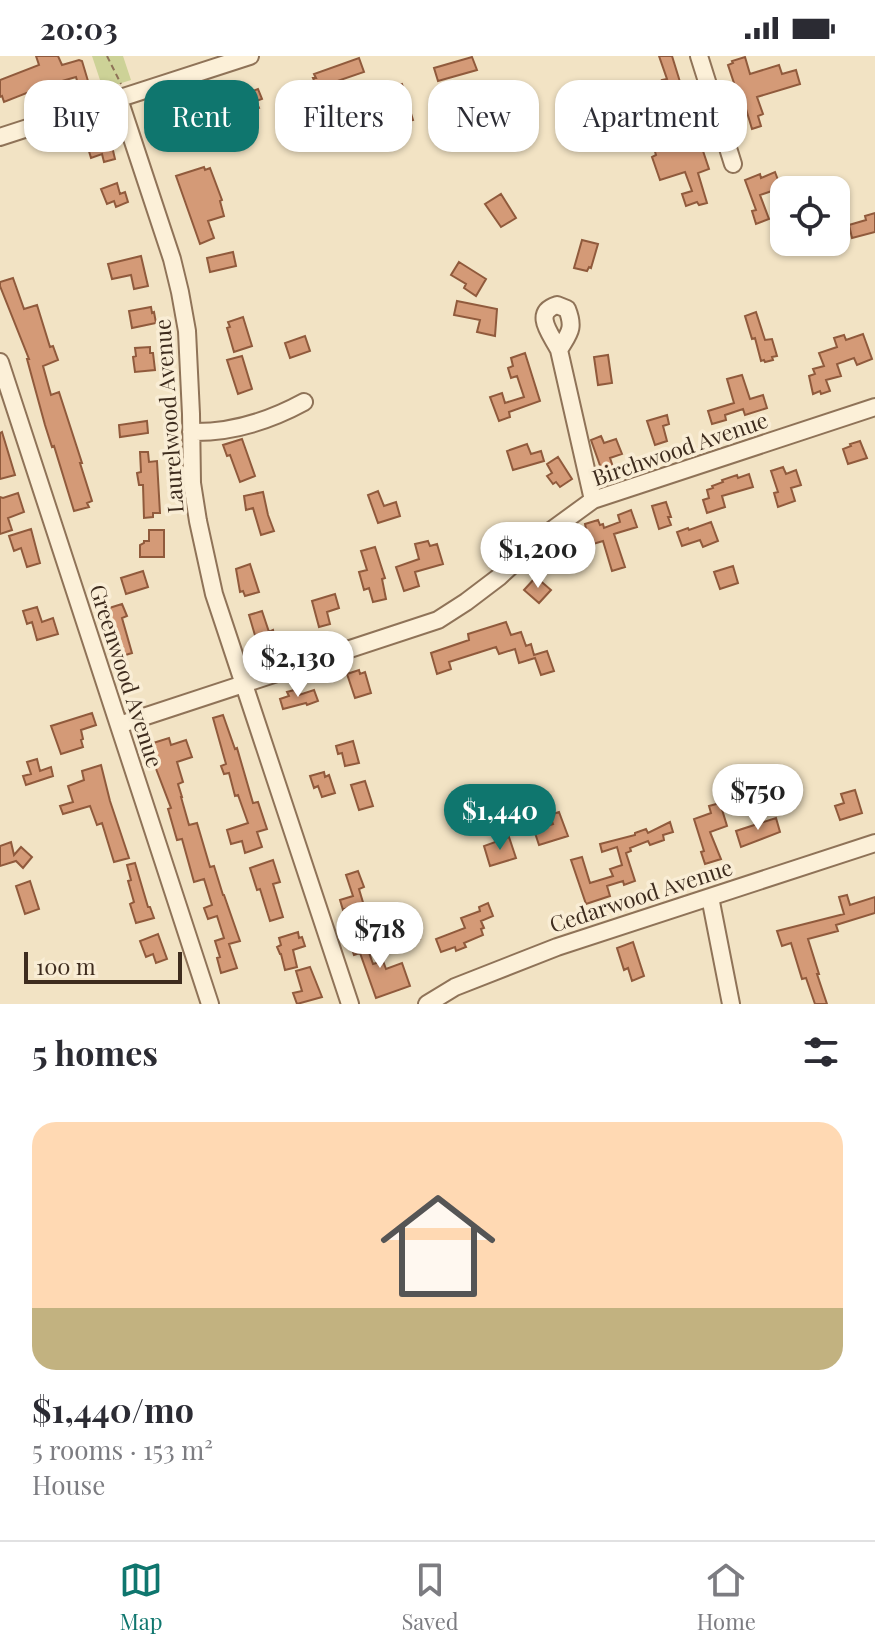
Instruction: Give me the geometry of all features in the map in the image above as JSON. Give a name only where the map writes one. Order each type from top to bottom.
[{"type":"street","points":[[128,96],[250,56]]},
{"type":"street","points":[[699,56],[733,164]]},
{"type":"street","name":"Laurelwood Avenue","points":[[128,126],[180,292],[187,331],[192,483],[214,594],[350,1004]]},
{"type":"street","points":[[0,137],[24,129]]},
{"type":"street","points":[[559,350],[593,500]]},
{"type":"street","name":"Greenwood Avenue","points":[[0,362],[210,1004]]},
{"type":"street","points":[[191,432],[242,428],[304,402]]},
{"type":"street","name":"Birchwood Avenue","points":[[119,725],[438,620],[488,585],[545,535],[593,500],[875,407]]},
{"type":"street","name":"Cedarwood Avenue","points":[[427,1004],[455,987],[557,947],[875,843]]},
{"type":"street","points":[[710,897],[731,1004]]},
{"type":"path","points":[[107,56],[118,80]]},
{"type":"green space","points":[[92,56],[123,56],[131,80],[100,80]]},
{"type":"building","points":[[36,56],[58,56],[62,65],[79,60],[88,80],[77,80],[76,77],[66,80],[24,80],[24,94],[4,102],[0,97],[0,80],[39,65]]},
{"type":"building","points":[[659,56],[672,56],[679,80],[662,80],[667,79]]},
{"type":"building","points":[[472,57],[477,70],[438,80],[434,68]]},
{"type":"building","points":[[745,57],[750,74],[779,65],[782,74],[796,70],[800,84],[757,97],[763,114],[758,116],[761,126],[752,129],[747,112],[747,80],[733,80],[728,65]]},
{"type":"building","points":[[359,58],[364,72],[340,80],[314,80],[314,74]]},
{"type":"building","points":[[89,152],[113,152],[115,159],[104,162],[102,154],[91,158]]},
{"type":"building","points":[[655,152],[703,152],[709,169],[698,173],[707,203],[699,205],[697,202],[686,206],[682,194],[692,191],[685,172],[660,180],[652,157]]},
{"type":"building","points":[[204,167],[205,170],[210,168],[222,200],[224,216],[208,221],[214,238],[200,244],[176,176]]},
{"type":"building","points":[[775,172],[776,176],[770,176],[770,192],[760,195],[769,219],[756,224],[752,211],[756,210],[745,180],[760,174],[761,178]]},
{"type":"building","points":[[117,183],[120,194],[125,192],[128,202],[116,207],[114,201],[107,204],[101,189]]},
{"type":"building","points":[[501,194],[516,218],[501,227],[485,204]]},
{"type":"building","points":[[875,213],[875,232],[852,238],[850,225],[866,220],[865,216]]},
{"type":"building","points":[[582,240],[598,244],[591,268],[587,271],[574,268]]},
{"type":"building","points":[[233,252],[236,266],[210,272],[207,258]]},
{"type":"building","points":[[141,256],[148,286],[134,289],[131,275],[112,279],[108,264]]},
{"type":"building","points":[[459,262],[486,279],[476,296],[464,288],[466,284],[451,275]]},
{"type":"building","points":[[13,278],[24,309],[37,305],[50,347],[53,346],[58,360],[43,366],[51,395],[59,392],[92,501],[87,503],[89,507],[74,511],[52,447],[29,359],[0,286],[0,282]]},
{"type":"building","points":[[457,301],[497,309],[495,336],[477,332],[480,320],[454,315]]},
{"type":"building","points":[[151,307],[156,323],[132,328],[129,311]]},
{"type":"building","points":[[756,312],[765,340],[772,339],[777,356],[772,357],[773,360],[761,361],[755,338],[752,339],[745,316]]},
{"type":"building","points":[[243,317],[252,346],[234,352],[228,322]]},
{"type":"building","points":[[863,334],[872,359],[857,365],[854,358],[837,364],[841,376],[826,380],[830,391],[813,394],[809,376],[815,374],[813,369],[824,366],[819,353],[837,347],[834,338],[844,335],[846,340]]},
{"type":"building","points":[[305,336],[310,351],[290,358],[285,343]]},
{"type":"building","points":[[150,347],[155,370],[135,372],[135,348]]},
{"type":"building","points":[[525,353],[540,401],[509,412],[510,417],[499,421],[490,397],[502,393],[505,403],[524,397],[517,376],[511,378],[508,368],[513,366],[511,358]]},
{"type":"building","points":[[608,355],[612,383],[598,385],[594,357]]},
{"type":"building","points":[[242,356],[252,389],[238,394],[227,360]]},
{"type":"building","points":[[742,375],[750,399],[763,395],[767,408],[745,415],[743,409],[725,415],[726,420],[712,424],[708,411],[734,403],[727,379]]},
{"type":"building","points":[[667,415],[669,424],[663,426],[667,441],[655,445],[647,421]]},
{"type":"building","points":[[147,421],[148,433],[120,437],[119,425]]},
{"type":"building","points":[[0,433],[15,475],[0,479]]},
{"type":"building","points":[[601,436],[604,443],[616,439],[622,454],[610,458],[613,467],[602,471],[591,440]]},
{"type":"building","points":[[242,439],[255,476],[240,482],[223,445]]},
{"type":"building","points":[[860,441],[867,458],[848,464],[843,449]]},
{"type":"building","points":[[527,444],[531,454],[541,451],[544,461],[513,470],[507,451]]},
{"type":"building","points":[[140,452],[148,452],[149,462],[157,461],[160,513],[153,513],[153,517],[144,518],[143,485],[139,485],[137,473],[141,472]]},
{"type":"building","points":[[558,457],[572,479],[560,487],[547,476],[552,473],[547,464]]},
{"type":"building","points":[[783,467],[786,474],[796,470],[801,485],[791,488],[795,501],[778,507],[774,493],[778,492],[771,471]]},
{"type":"building","points":[[749,474],[753,487],[722,496],[725,507],[707,513],[703,500],[709,498],[707,490],[722,480]]},
{"type":"building","points":[[378,491],[384,506],[396,502],[400,516],[378,523],[368,495]]},
{"type":"building","points":[[263,492],[274,531],[261,535],[253,508],[246,510],[244,496]]},
{"type":"building","points":[[18,493],[24,512],[8,518],[12,530],[0,534],[0,497]]},
{"type":"building","points":[[666,502],[671,525],[659,529],[652,506]]},
{"type":"building","points":[[631,510],[637,527],[614,534],[625,567],[612,571],[603,541],[583,547],[578,531],[586,529],[585,524],[598,520],[604,528],[620,522],[618,515]]},
{"type":"building","points":[[711,522],[718,541],[703,547],[700,540],[682,546],[677,532]]},
{"type":"building","points":[[31,529],[40,563],[27,567],[21,548],[14,551],[9,536]]},
{"type":"building","points":[[149,530],[164,530],[164,557],[140,557],[140,545],[149,541]]},
{"type":"building","points":[[428,541],[430,546],[437,544],[443,564],[415,572],[419,586],[404,591],[396,567],[419,559],[415,544]]},
{"type":"building","points":[[375,547],[385,578],[382,579],[386,599],[373,602],[369,588],[364,590],[359,572],[367,570],[361,551]]},
{"type":"building","points":[[569,549],[577,569],[569,572],[567,568],[559,572],[552,557]]},
{"type":"building","points":[[250,564],[259,592],[245,596],[243,591],[240,592],[236,569]]},
{"type":"building","points":[[733,566],[738,583],[720,589],[714,572]]},
{"type":"building","points":[[143,571],[148,587],[126,594],[121,578]]},
{"type":"building","points":[[536,577],[551,590],[539,603],[524,590]]},
{"type":"building","points":[[335,594],[339,608],[327,612],[330,624],[319,627],[312,601]]},
{"type":"building","points":[[122,604],[127,616],[122,618],[132,653],[119,657],[115,645],[111,646],[105,627],[111,625],[106,609]]},
{"type":"building","points":[[37,607],[42,622],[53,618],[58,634],[37,640],[32,622],[27,624],[23,611]]},
{"type":"building","points":[[262,611],[269,632],[273,630],[275,639],[272,640],[273,644],[259,649],[249,615]]},
{"type":"building","points":[[506,622],[511,635],[521,632],[526,646],[531,644],[534,655],[547,651],[554,671],[541,675],[535,658],[519,663],[515,649],[499,654],[496,647],[449,662],[451,669],[437,674],[431,653],[469,640],[468,634]]},
{"type":"building","points":[[359,670],[360,674],[365,672],[371,693],[355,698],[347,674]]},
{"type":"building","points":[[298,689],[299,695],[314,690],[318,701],[283,709],[280,699],[289,696],[287,692]]},
{"type":"building","points":[[92,713],[96,725],[81,730],[83,747],[61,754],[51,726]]},
{"type":"building","points":[[223,715],[237,748],[253,803],[258,802],[267,829],[257,832],[262,847],[245,853],[242,841],[231,844],[227,830],[248,823],[238,795],[235,796],[229,773],[224,774],[221,766],[226,764],[213,718]]},
{"type":"building","points":[[169,738],[171,745],[186,740],[192,757],[177,762],[183,782],[178,784],[181,797],[189,825],[197,823],[210,867],[214,866],[240,941],[229,944],[237,968],[221,973],[215,941],[224,938],[217,916],[208,919],[204,908],[212,905],[204,879],[194,882],[182,839],[177,840],[168,809],[171,808],[150,753],[150,744]]},
{"type":"building","points":[[353,741],[359,763],[345,766],[342,753],[338,754],[336,746]]},
{"type":"building","points":[[37,759],[40,771],[51,767],[53,776],[26,785],[23,776],[31,774],[27,762]]},
{"type":"building","points":[[101,765],[129,858],[114,862],[102,823],[97,825],[90,806],[63,814],[60,806],[73,802],[68,786],[84,780],[82,771]]},
{"type":"building","points":[[324,772],[325,777],[329,775],[335,793],[322,797],[318,786],[314,788],[310,776]]},
{"type":"building","points":[[365,781],[373,806],[359,810],[351,785]]},
{"type":"building","points":[[855,790],[862,813],[840,820],[835,806],[844,803],[841,794]]},
{"type":"building","points":[[720,803],[727,826],[710,832],[721,859],[705,864],[694,819],[711,813],[709,806]]},
{"type":"building","points":[[559,812],[568,836],[539,845],[534,830],[553,824],[550,815]]},
{"type":"building","points":[[776,818],[780,832],[741,847],[736,831]]},
{"type":"building","points":[[670,822],[673,832],[663,835],[664,840],[650,845],[648,841],[630,848],[631,851],[626,853],[635,881],[607,886],[610,896],[586,904],[571,860],[582,857],[590,883],[613,876],[610,869],[622,865],[617,847],[602,852],[600,844],[646,829],[648,833]]},
{"type":"building","points":[[509,837],[516,858],[490,866],[484,846]]},
{"type":"building","points":[[11,842],[14,855],[21,847],[32,857],[23,868],[16,861],[0,866],[0,846]]},
{"type":"building","points":[[273,860],[280,882],[273,884],[283,917],[270,921],[250,868]]},
{"type":"building","points":[[135,863],[154,918],[136,923],[130,904],[134,902],[127,865]]},
{"type":"building","points":[[358,871],[364,887],[359,889],[371,929],[359,933],[353,913],[347,915],[340,900],[353,896],[346,875]]},
{"type":"building","points":[[30,881],[39,909],[25,914],[16,886]]},
{"type":"building","points":[[847,895],[850,905],[875,897],[875,913],[836,925],[838,931],[808,939],[827,1004],[815,1004],[806,978],[802,979],[791,943],[782,946],[777,931],[844,914],[839,897]]},
{"type":"building","points":[[488,903],[493,916],[481,921],[483,935],[464,943],[466,947],[441,952],[436,939],[465,928],[461,918],[480,911],[479,907]]},
{"type":"building","points":[[414,917],[420,939],[389,943],[385,929],[401,925],[400,921]]},
{"type":"building","points":[[298,932],[305,946],[293,950],[297,967],[285,970],[277,947],[281,945],[279,938]]},
{"type":"building","points":[[158,934],[167,959],[156,963],[153,954],[146,957],[140,941]]},
{"type":"building","points":[[366,934],[373,964],[383,961],[386,969],[402,963],[410,986],[376,998],[360,953],[354,955],[349,940]]},
{"type":"building","points":[[633,942],[644,976],[632,981],[628,968],[624,970],[617,948]]},
{"type":"building","points":[[310,967],[322,997],[297,1004],[293,993],[302,991],[296,971]]}]
